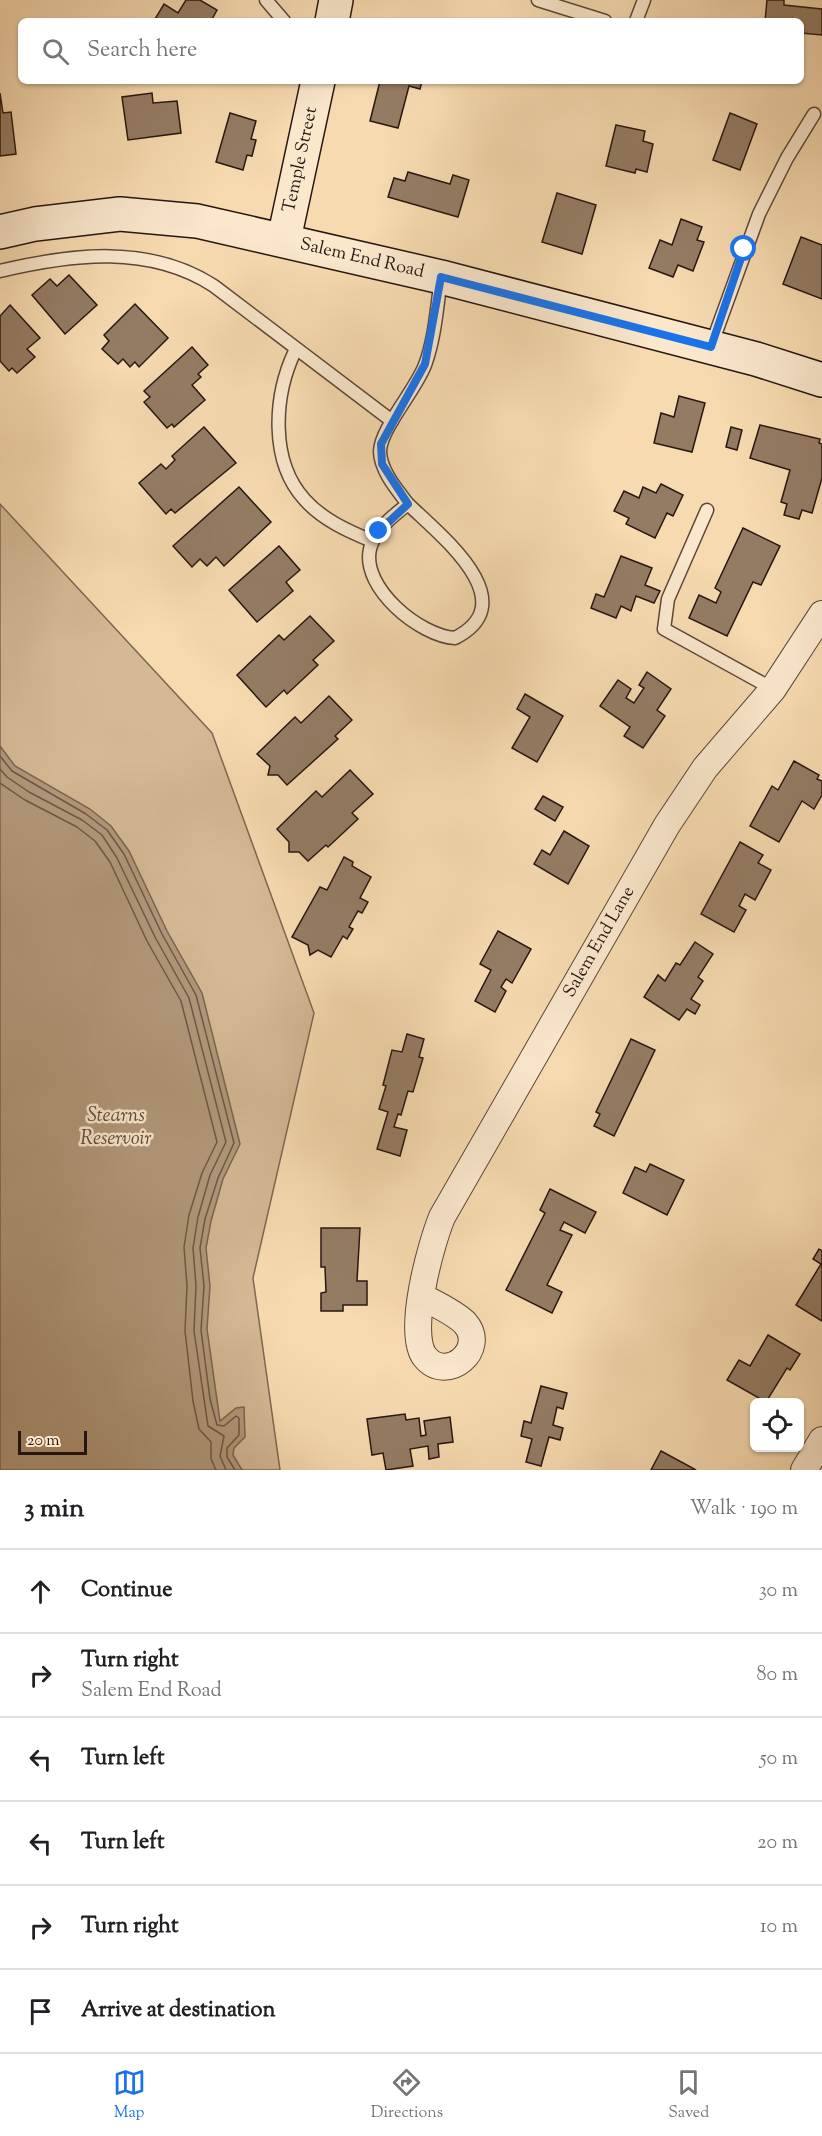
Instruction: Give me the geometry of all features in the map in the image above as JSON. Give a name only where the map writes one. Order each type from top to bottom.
[{"type":"street","points":[[333,18],[336,0]]},
{"type":"street","name":"Temple Street","points":[[284,239],[317,84]]},
{"type":"street","name":"Salem End Road","points":[[0,232],[46,223],[120,214],[197,221],[284,239],[441,277],[711,347],[822,380]]},
{"type":"street","name":"Salem End Lane","points":[[421,1296],[431,1244],[455,1191],[667,825],[705,768],[773,689],[822,614]]},
{"type":"street","points":[[804,1470],[822,1440]]},
{"type":"lane","points":[[266,0],[281,18]]},
{"type":"lane","points":[[538,0],[595,18]]},
{"type":"lane","points":[[637,18],[644,0]]},
{"type":"lane","points":[[711,347],[759,214],[787,158],[814,114]]},
{"type":"lane","points":[[0,270],[52,260],[106,255],[170,265],[185,270],[214,286],[295,351],[392,421]]},
{"type":"lane","points":[[408,504],[388,520],[372,541],[369,565],[373,576],[390,599],[416,624],[431,634],[455,638],[475,624],[483,602],[476,578],[452,548],[408,504],[390,477],[380,455],[381,444],[392,421],[411,393],[425,364],[441,277]]},
{"type":"lane","points":[[295,351],[282,383],[278,419],[286,465],[304,499],[318,512],[348,531],[372,541]]},
{"type":"lane","points":[[707,510],[668,599],[664,629],[773,689]]},
{"type":"shaded area","name":"Stearns Reservoir","points":[[0,504],[212,733],[314,1013],[253,1278],[280,1470],[0,1470]]},
{"type":"water","name":"Stearns Reservoir","points":[[0,746],[15,766],[90,809],[111,826],[129,851],[167,931],[202,993],[240,1144],[223,1179],[206,1248],[210,1286],[207,1329],[220,1421],[236,1408],[244,1407],[245,1437],[234,1448],[233,1455],[242,1470],[0,1470]]},
{"type":"building","points":[[186,0],[200,0],[217,10],[213,18],[156,18],[164,4],[178,13]]},
{"type":"building","points":[[767,0],[784,0],[784,5],[822,9],[822,35],[804,33],[804,18],[765,18]]},
{"type":"building","points":[[379,84],[421,84],[420,89],[409,86],[398,128],[370,121]]},
{"type":"building","points":[[0,93],[3,113],[11,112],[16,154],[0,156]]},
{"type":"building","points":[[152,93],[153,103],[177,101],[181,133],[128,140],[122,97]]},
{"type":"building","points":[[230,113],[256,121],[251,139],[256,140],[252,156],[247,155],[243,170],[216,162]]},
{"type":"building","points":[[730,113],[757,124],[740,170],[713,160]]},
{"type":"building","points":[[616,125],[645,131],[643,141],[653,144],[647,172],[636,169],[635,173],[606,166]]},
{"type":"building","points":[[408,172],[450,184],[453,175],[469,180],[458,217],[388,197],[394,178],[405,181]]},
{"type":"building","points":[[557,193],[596,205],[582,254],[542,242]]},
{"type":"building","points":[[681,219],[702,227],[697,240],[704,242],[693,271],[678,265],[673,277],[649,268],[660,240],[672,245]]},
{"type":"building","points":[[801,237],[822,245],[822,299],[783,284]]},
{"type":"building","points":[[69,275],[97,305],[65,334],[32,295],[50,279],[57,286]]},
{"type":"building","points":[[135,304],[168,338],[139,367],[135,362],[130,367],[123,359],[118,364],[102,349],[109,341],[104,335]]},
{"type":"building","points":[[10,305],[40,338],[27,349],[35,357],[17,373],[12,368],[9,371],[0,361],[0,316]]},
{"type":"building","points":[[192,347],[208,365],[198,374],[201,377],[192,385],[205,400],[174,427],[172,424],[167,428],[144,402],[150,397],[144,391]]},
{"type":"building","points":[[679,396],[705,403],[692,452],[654,443],[661,413],[674,417]]},
{"type":"building","points":[[760,425],[820,439],[822,478],[812,513],[802,510],[799,519],[784,515],[787,504],[781,502],[790,470],[750,458]]},
{"type":"building","points":[[204,427],[236,463],[175,513],[171,509],[166,514],[139,483],[161,464],[166,469],[175,460],[172,456]]},
{"type":"building","points":[[731,427],[742,430],[737,450],[726,447]]},
{"type":"building","points":[[661,484],[683,495],[673,516],[667,513],[655,538],[626,524],[629,518],[614,511],[624,491],[639,498],[643,487],[656,493]]},
{"type":"building","points":[[239,487],[271,522],[224,566],[216,557],[207,566],[200,559],[192,567],[173,546]]},
{"type":"building","points":[[743,528],[780,546],[761,585],[753,582],[727,636],[689,618],[699,595],[716,603],[721,592],[715,588]]},
{"type":"building","points":[[279,546],[300,570],[286,582],[293,591],[257,622],[229,590]]},
{"type":"building","points":[[621,556],[652,568],[645,585],[660,591],[654,603],[636,596],[631,611],[621,606],[616,618],[591,608],[596,594],[604,597]]},
{"type":"building","points":[[310,616],[334,641],[313,660],[318,665],[287,694],[284,690],[266,707],[237,675],[279,635],[284,640]]},
{"type":"building","points":[[647,672],[671,689],[657,710],[665,716],[643,748],[624,736],[630,727],[600,706],[618,680],[631,689],[626,698],[634,703],[644,688],[639,685]]},
{"type":"building","points":[[525,694],[563,716],[537,762],[512,748],[530,717],[517,709]]},
{"type":"building","points":[[329,696],[352,720],[335,736],[338,739],[287,785],[278,775],[268,775],[270,766],[257,754],[295,717],[301,723]]},
{"type":"building","points":[[794,761],[819,775],[817,779],[822,781],[822,795],[814,809],[802,801],[779,842],[750,826],[772,786],[778,790]]},
{"type":"building","points":[[350,770],[373,794],[352,813],[358,819],[328,847],[326,845],[308,861],[299,852],[289,852],[289,842],[277,829],[316,791],[322,797]]},
{"type":"building","points":[[543,796],[563,807],[555,821],[535,809]]},
{"type":"building","points":[[564,831],[589,846],[568,884],[534,864],[542,850],[550,855]]},
{"type":"building","points":[[740,842],[763,855],[758,863],[771,870],[755,900],[745,894],[739,906],[746,910],[734,932],[701,914]]},
{"type":"building","points":[[344,857],[353,862],[352,866],[371,877],[360,898],[368,902],[362,913],[358,911],[349,927],[353,929],[347,939],[343,936],[331,957],[318,950],[310,955],[308,945],[292,937],[320,887],[327,890]]},
{"type":"building","points":[[498,931],[531,949],[512,983],[506,979],[501,987],[506,991],[495,1012],[475,1001],[491,970],[480,964]]},
{"type":"building","points":[[695,942],[713,954],[698,977],[703,981],[691,999],[700,1005],[695,1014],[687,1009],[679,1020],[644,997],[658,975],[665,981],[676,963],[680,965]]},
{"type":"building","points":[[407,1034],[424,1039],[419,1057],[423,1058],[413,1092],[408,1091],[401,1115],[398,1114],[394,1127],[407,1130],[400,1156],[377,1149],[388,1112],[379,1109],[386,1086],[383,1085],[392,1050],[402,1052]]},
{"type":"building","points":[[631,1039],[655,1050],[614,1136],[594,1126],[600,1114],[596,1112]]},
{"type":"building","points":[[650,1164],[684,1180],[667,1215],[623,1193],[635,1167],[646,1172]]},
{"type":"building","points":[[550,1189],[596,1212],[585,1233],[564,1222],[560,1230],[572,1235],[547,1285],[562,1292],[552,1313],[506,1290],[545,1213],[540,1210]]},
{"type":"building","points":[[321,1228],[360,1228],[357,1281],[367,1281],[367,1305],[343,1305],[343,1311],[321,1311],[321,1293],[326,1292],[325,1267],[321,1267]]},
{"type":"building","points":[[819,1249],[822,1251],[822,1321],[796,1305],[821,1264],[813,1259]]},
{"type":"building","points":[[768,1335],[800,1354],[790,1370],[787,1368],[768,1398],[759,1398],[727,1380],[739,1360],[750,1366]]},
{"type":"building","points":[[541,1386],[567,1393],[563,1409],[557,1407],[553,1425],[563,1428],[560,1440],[549,1437],[541,1466],[526,1462],[532,1439],[521,1436],[524,1421],[531,1423]]},
{"type":"building","points":[[405,1414],[406,1420],[419,1418],[421,1436],[426,1435],[424,1421],[450,1417],[453,1442],[438,1444],[439,1457],[429,1459],[428,1446],[410,1449],[413,1466],[386,1470],[383,1453],[372,1455],[367,1419]]},
{"type":"building","points":[[661,1451],[696,1470],[651,1470]]},
{"type":"route","points":[[379,531],[388,520],[408,504],[382,464],[381,444],[384,434],[417,383],[425,364],[431,343],[441,277],[711,347],[744,249]]}]
